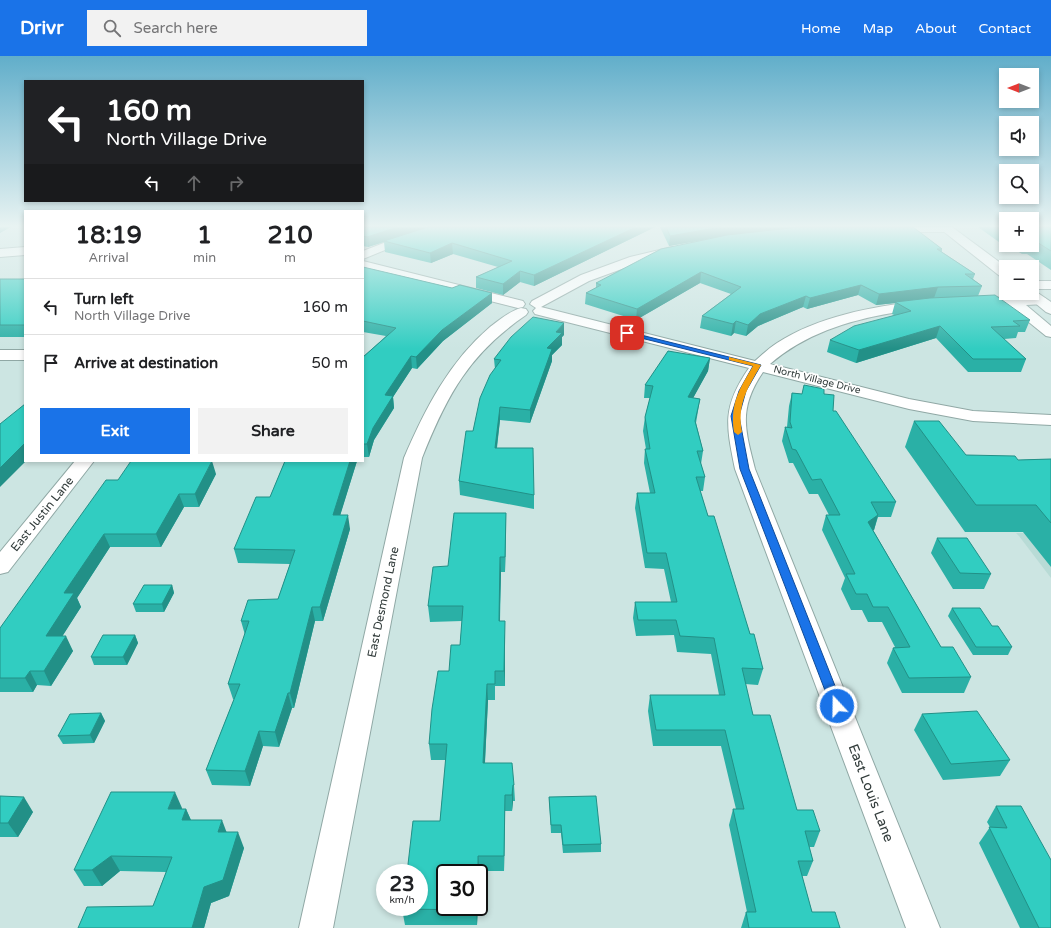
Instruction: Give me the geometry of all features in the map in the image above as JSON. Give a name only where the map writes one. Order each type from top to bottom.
[{"type":"street","name":"North Village Drive","points":[[373,268],[909,404],[973,416],[1051,420]]},
{"type":"street","name":"East Desmond Lane","points":[[316,928],[413,458],[430,416],[455,372],[489,334],[529,308],[586,278],[613,268]]},
{"type":"street","points":[[1039,285],[1051,285]]},
{"type":"street","points":[[1012,301],[1051,333]]},
{"type":"street","points":[[964,302],[1040,301]]},
{"type":"street","name":"East Louis Lane","points":[[923,928],[745,469],[735,416],[742,391],[758,365],[787,342],[834,321],[897,307],[934,303]]},
{"type":"street","points":[[0,355],[24,354]]},
{"type":"street","name":"East Justin Lane","points":[[0,567],[84,462]]},
{"type":"shaded area","points":[[1016,533],[1051,533],[1051,578],[1019,536]]},
{"type":"building","points":[[364,268],[452,288],[460,285],[492,293],[442,330],[416,357],[411,356],[385,395],[393,396],[373,428],[367,444],[364,444],[364,356],[396,328],[364,321]]},
{"type":"building","points":[[497,268],[550,268],[534,275],[520,271],[503,284],[476,277]]},
{"type":"building","points":[[625,268],[965,268],[975,274],[965,274],[982,286],[938,287],[879,294],[861,285],[810,298],[806,296],[760,314],[748,325],[736,321],[733,324],[702,316],[741,287],[701,272],[637,309],[586,293],[601,285],[596,283]]},
{"type":"building","points":[[0,279],[24,279],[24,325],[0,325]]},
{"type":"building","points":[[995,295],[999,298],[999,300],[1002,300],[1030,320],[1013,321],[1020,326],[991,327],[1026,359],[973,359],[940,326],[859,350],[830,340],[854,326],[911,311],[895,302],[930,298]]},
{"type":"building","points":[[533,317],[564,323],[556,332],[562,333],[547,348],[552,349],[530,410],[500,407],[495,448],[533,448],[534,495],[459,481],[466,431],[473,431],[480,398],[490,375],[501,360],[494,359],[511,337]]},
{"type":"building","points":[[668,351],[710,358],[688,397],[700,399],[695,421],[703,451],[697,451],[705,477],[696,477],[708,516],[714,516],[750,634],[754,634],[763,669],[742,668],[753,715],[770,715],[797,810],[813,810],[820,831],[805,831],[813,861],[798,861],[812,912],[835,912],[840,928],[749,928],[746,912],[756,912],[733,809],[744,809],[725,730],[656,730],[650,695],[725,695],[714,638],[680,636],[676,620],[638,620],[635,602],[677,602],[666,553],[647,553],[637,493],[655,493],[645,449],[650,449],[645,417],[653,386],[645,385]]},
{"type":"building","points":[[804,385],[824,389],[824,394],[834,395],[833,411],[836,411],[896,502],[871,502],[878,515],[868,522],[941,647],[953,647],[971,677],[909,678],[893,648],[910,647],[888,607],[873,607],[867,594],[856,594],[846,574],[855,574],[826,515],[840,515],[821,479],[812,480],[796,450],[792,449],[785,427],[792,428],[790,422],[792,393],[802,394]]},
{"type":"building","points":[[24,405],[24,444],[0,468],[0,424]]},
{"type":"building","points":[[914,421],[939,421],[966,455],[1015,456],[1018,460],[1051,459],[1051,523],[1036,505],[976,505]]},
{"type":"building","points":[[130,462],[211,462],[195,494],[179,494],[156,534],[104,534],[64,593],[74,593],[46,636],[66,636],[44,671],[30,671],[25,678],[0,678],[0,628],[106,480],[118,480]]},
{"type":"building","points":[[285,462],[350,462],[333,515],[348,515],[320,607],[312,607],[290,693],[288,693],[275,732],[259,731],[245,771],[206,770],[240,684],[228,684],[249,621],[241,621],[248,600],[278,599],[295,550],[234,549],[256,497],[270,497]]},
{"type":"building","points":[[454,513],[506,513],[505,557],[500,557],[499,621],[505,621],[504,671],[495,671],[495,684],[487,684],[483,763],[512,763],[514,785],[512,795],[505,795],[504,856],[478,856],[478,864],[436,864],[436,909],[428,909],[428,864],[408,864],[413,821],[440,821],[447,744],[429,744],[432,709],[438,671],[449,671],[451,645],[460,645],[463,606],[428,606],[433,567],[448,566]]},
{"type":"building","points":[[937,538],[967,538],[991,574],[960,573]]},
{"type":"building","points":[[144,585],[172,585],[162,604],[133,604]]},
{"type":"building","points":[[952,608],[980,608],[992,626],[998,626],[1012,647],[976,647]]},
{"type":"building","points":[[103,635],[135,635],[123,657],[91,657]]},
{"type":"building","points":[[977,711],[1010,760],[951,764],[922,714]]},
{"type":"building","points":[[101,713],[90,735],[58,736],[70,714]]},
{"type":"building","points":[[111,792],[175,792],[168,809],[186,809],[182,820],[222,820],[218,832],[238,832],[223,880],[204,887],[192,928],[78,928],[87,907],[153,906],[172,857],[111,856],[92,870],[74,870]]},
{"type":"building","points":[[0,796],[24,797],[8,823],[0,823]]},
{"type":"building","points":[[596,796],[601,844],[563,845],[561,825],[551,825],[549,797]]},
{"type":"building","points":[[996,806],[1021,806],[1051,860],[1051,928],[1039,928],[989,827],[1007,828]]},
{"type":"slow traffic","points":[[731,359],[758,365],[742,391],[735,416],[738,432]]},
{"type":"route","points":[[627,333],[758,365],[742,391],[735,416],[740,449],[745,469],[837,706]]}]
